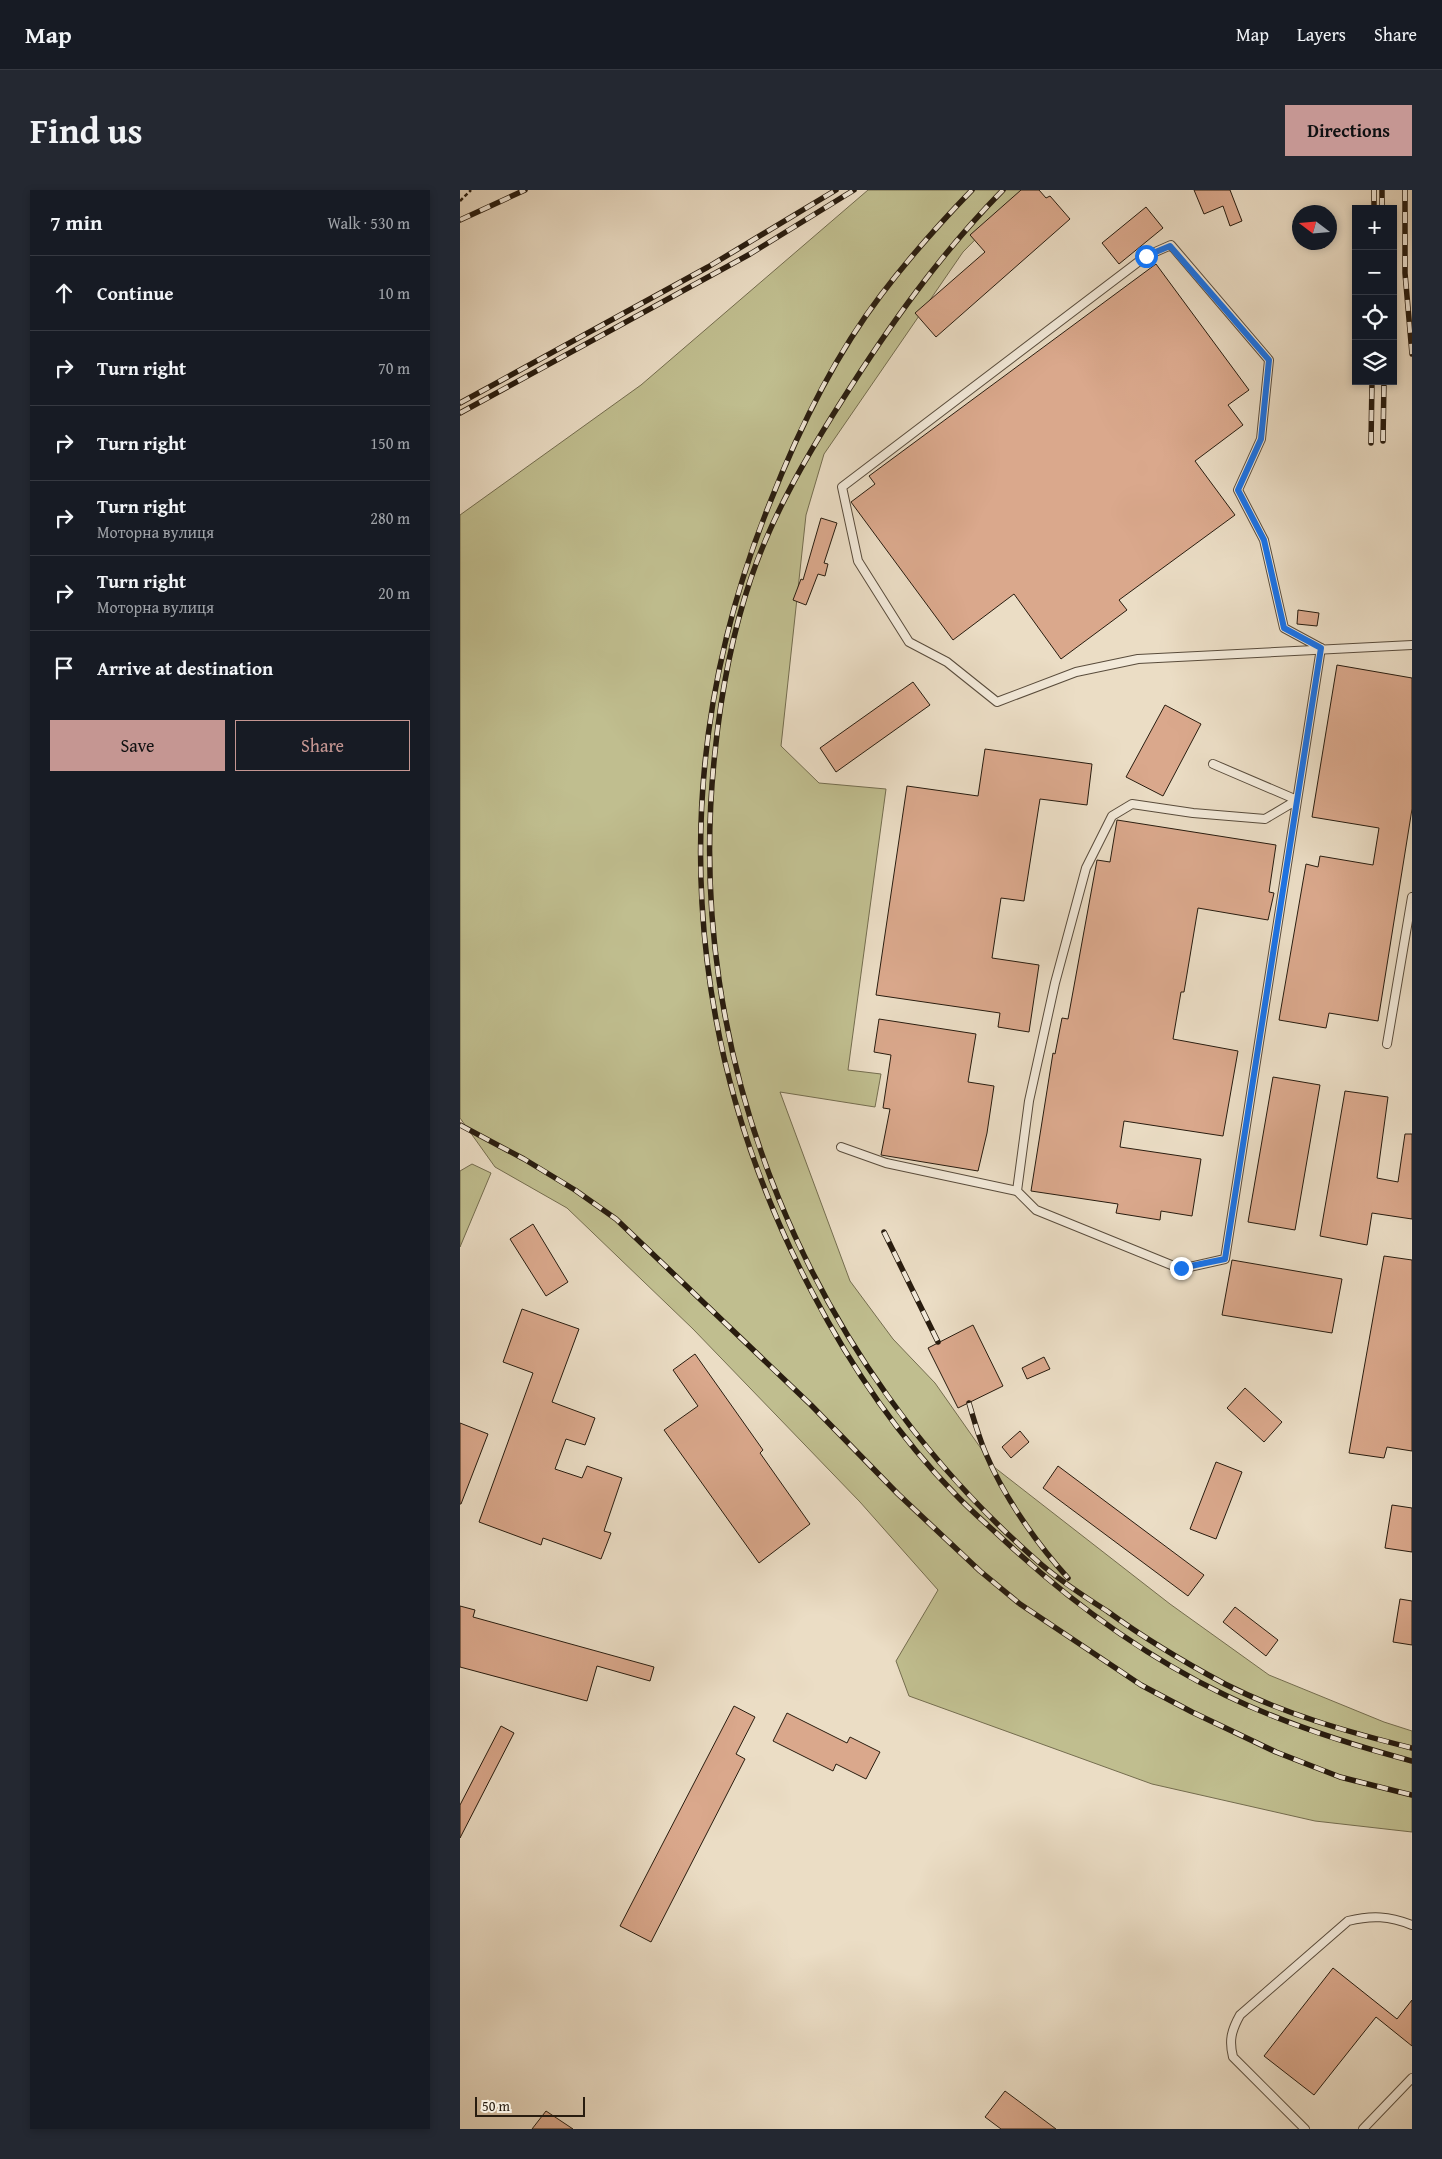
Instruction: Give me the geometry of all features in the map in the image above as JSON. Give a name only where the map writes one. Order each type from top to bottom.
[{"type":"lane","points":[[1321,648],[1284,628],[1264,540],[1238,490],[1261,439],[1269,360],[1170,246],[1146,256],[842,487],[858,561],[909,642],[947,662],[997,702],[1076,672],[1138,659],[1321,648],[1412,645]]},
{"type":"lane","points":[[842,1147],[886,1162],[1017,1191],[1036,1210],[1181,1268],[1225,1259],[1321,648]]},
{"type":"lane","points":[[1213,764],[1297,800]]},
{"type":"lane","points":[[1017,1191],[1029,1101],[1055,984],[1086,868],[1112,816],[1132,804],[1193,813],[1265,819],[1297,800]]},
{"type":"lane","points":[[1387,1044],[1412,897]]},
{"type":"lane","points":[[1305,2129],[1233,2057],[1229,2043],[1233,2028],[1240,2015],[1348,1921],[1369,1916],[1393,1918],[1412,1925]]},
{"type":"lane","points":[[1363,2129],[1412,2078]]},
{"type":"path","points":[[460,201],[471,190]]},
{"type":"shaded area","points":[[868,190],[1024,190],[963,252],[824,454],[806,515],[781,746],[819,783],[886,789],[848,1070],[881,1074],[875,1107],[780,1092],[850,1281],[893,1339],[935,1383],[994,1467],[1170,1604],[1269,1675],[1384,1722],[1412,1731],[1412,1832],[1315,1821],[1152,1784],[909,1696],[896,1661],[938,1590],[860,1502],[693,1329],[567,1208],[495,1167],[460,1118],[460,515],[641,385]]},
{"type":"shaded area","points":[[472,1164],[491,1173],[460,1247],[460,1171]]},
{"type":"building","points":[[1021,190],[1039,190],[1046,198],[1050,196],[1070,219],[936,337],[915,313],[985,252],[970,235]]},
{"type":"building","points":[[1194,190],[1230,190],[1242,221],[1230,226],[1223,206],[1204,214]]},
{"type":"building","points":[[1146,207],[1163,228],[1119,264],[1102,243]]},
{"type":"building","points":[[1156,264],[1249,390],[1228,405],[1243,425],[1195,461],[1235,515],[1119,600],[1127,610],[1061,659],[1014,594],[953,640],[851,502],[875,484],[869,476]]},
{"type":"building","points":[[821,518],[837,523],[824,563],[828,564],[825,576],[818,574],[806,605],[793,600],[801,579],[803,580]]},
{"type":"building","points":[[1298,610],[1319,613],[1317,626],[1297,624]]},
{"type":"building","points":[[1337,665],[1412,678],[1412,809],[1378,1021],[1329,1013],[1326,1028],[1279,1020],[1306,864],[1318,867],[1320,856],[1373,865],[1379,828],[1312,817]]},
{"type":"building","points":[[913,682],[930,705],[836,772],[820,748]]},
{"type":"building","points":[[1165,705],[1201,724],[1163,796],[1126,777]]},
{"type":"building","points":[[985,749],[1092,764],[1087,805],[1040,799],[1024,901],[1001,898],[992,958],[1039,965],[1029,1032],[998,1027],[1000,1013],[876,995],[907,786],[978,796]]},
{"type":"building","points":[[1117,820],[1276,845],[1269,892],[1274,893],[1268,920],[1198,908],[1184,992],[1181,992],[1173,1039],[1238,1051],[1223,1136],[1124,1121],[1120,1147],[1201,1159],[1192,1216],[1161,1211],[1160,1220],[1116,1213],[1118,1204],[1031,1191],[1053,1053],[1055,1054],[1062,1018],[1068,1019],[1097,860],[1110,862]]},
{"type":"building","points":[[879,1019],[976,1034],[968,1082],[994,1086],[987,1133],[978,1171],[881,1155],[890,1109],[883,1108],[891,1055],[874,1052]]},
{"type":"building","points":[[1273,1077],[1320,1085],[1295,1230],[1248,1222]]},
{"type":"building","points":[[1345,1091],[1388,1097],[1377,1178],[1398,1182],[1405,1134],[1412,1134],[1412,1219],[1372,1213],[1367,1245],[1320,1236]]},
{"type":"building","points":[[533,1224],[568,1282],[546,1296],[510,1239]]},
{"type":"building","points":[[1384,1256],[1412,1260],[1412,1451],[1387,1447],[1384,1458],[1349,1453]]},
{"type":"building","points":[[1232,1260],[1342,1279],[1332,1333],[1222,1315]]},
{"type":"building","points":[[522,1309],[579,1329],[552,1402],[595,1418],[585,1445],[566,1439],[555,1469],[582,1478],[587,1466],[622,1478],[604,1531],[611,1533],[601,1559],[543,1538],[541,1545],[479,1522],[533,1373],[503,1362]]},
{"type":"building","points":[[973,1325],[1003,1386],[958,1408],[928,1348]]},
{"type":"building","points":[[695,1354],[763,1450],[760,1453],[810,1524],[759,1563],[664,1430],[698,1406],[673,1370]]},
{"type":"building","points":[[1044,1357],[1050,1369],[1027,1379],[1022,1368]]},
{"type":"building","points":[[1245,1388],[1282,1422],[1264,1442],[1227,1408]]},
{"type":"building","points":[[460,1423],[488,1434],[461,1504],[460,1504]]},
{"type":"building","points":[[1020,1431],[1029,1442],[1011,1458],[1002,1447]]},
{"type":"building","points":[[1216,1462],[1242,1472],[1216,1539],[1190,1529]]},
{"type":"building","points":[[1058,1466],[1204,1575],[1188,1596],[1043,1488]]},
{"type":"building","points":[[1392,1505],[1412,1508],[1412,1552],[1385,1548]]},
{"type":"building","points":[[1400,1599],[1412,1601],[1412,1645],[1393,1642]]},
{"type":"building","points":[[460,1606],[475,1610],[473,1617],[654,1667],[650,1681],[597,1666],[587,1701],[460,1667]]},
{"type":"building","points":[[1235,1607],[1278,1640],[1266,1656],[1223,1622]]},
{"type":"building","points":[[734,1706],[755,1717],[736,1754],[745,1759],[651,1942],[620,1926]]},
{"type":"building","points":[[787,1713],[847,1743],[850,1737],[880,1752],[866,1779],[836,1764],[833,1771],[773,1741]]},
{"type":"building","points":[[501,1726],[514,1733],[460,1838],[460,1805]]},
{"type":"building","points":[[1333,1968],[1397,2019],[1412,2000],[1412,2046],[1376,2017],[1314,2095],[1264,2056]]},
{"type":"building","points":[[1005,2091],[1056,2129],[1001,2129],[985,2117]]},
{"type":"building","points":[[546,2111],[573,2129],[532,2129]]},
{"type":"railway","points":[[460,220],[525,190]]},
{"type":"railway","points":[[460,403],[708,267],[836,190]]},
{"type":"railway","points":[[460,413],[750,254],[854,190]]},
{"type":"railway","points":[[972,190],[925,241],[892,281],[847,344],[832,370],[780,477],[735,604],[713,703],[702,803],[702,903],[713,1003],[735,1101],[768,1197],[812,1292],[842,1346],[894,1423],[934,1471],[967,1506],[1056,1586],[1082,1606],[1137,1645],[1195,1680],[1225,1695],[1294,1724],[1364,1748],[1412,1761]]},
{"type":"railway","points":[[1003,190],[958,239],[916,292],[841,402],[815,444],[779,510],[759,555],[744,599],[728,664],[717,730],[710,867],[719,980],[742,1091],[779,1199],[828,1301],[888,1397],[960,1485],[1042,1565],[1135,1631],[1179,1658],[1247,1695],[1293,1713],[1340,1729],[1412,1748]]},
{"type":"railway","points":[[1374,190],[1374,205]]},
{"type":"railway","points":[[1382,190],[1382,205]]},
{"type":"railway","points":[[1405,190],[1405,273],[1412,354]]},
{"type":"railway","points":[[1371,443],[1372,385]]},
{"type":"railway","points":[[1383,441],[1384,385]]},
{"type":"railway","points":[[460,1125],[524,1159],[575,1190],[616,1219],[811,1405],[898,1494],[980,1571],[1020,1604],[1141,1685],[1192,1712],[1276,1752],[1340,1777],[1412,1795]]},
{"type":"railway","points":[[884,1232],[938,1342]]},
{"type":"railway","points":[[969,1403],[983,1448],[1002,1487],[1033,1535],[1068,1578]]},
{"type":"route","points":[[1146,256],[1170,246],[1269,360],[1261,439],[1238,490],[1264,540],[1284,628],[1321,648],[1225,1259],[1181,1268]]}]
